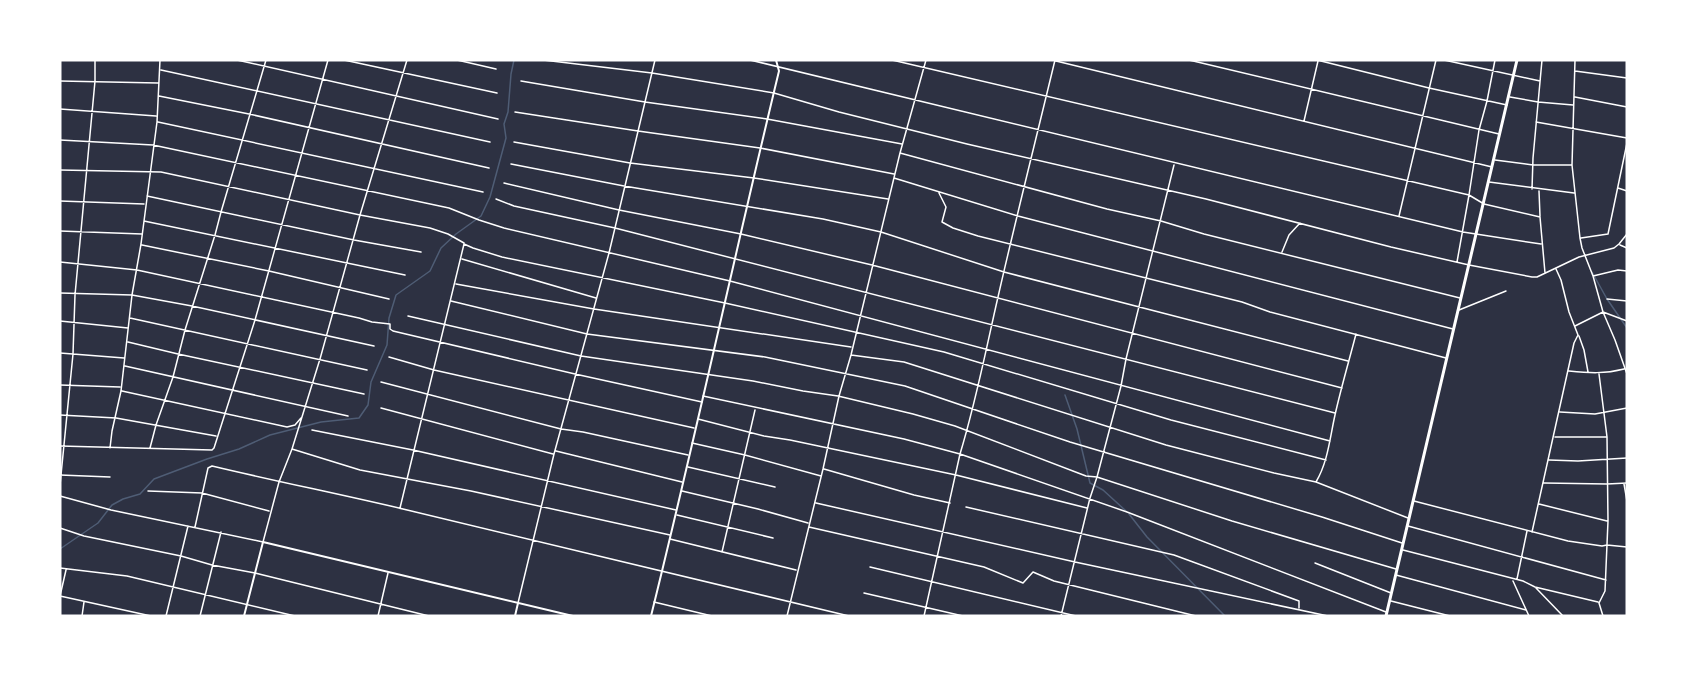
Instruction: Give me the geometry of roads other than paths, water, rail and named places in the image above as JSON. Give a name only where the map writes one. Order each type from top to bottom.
[{"type":"highway","points":[[1386,614],[1518,60]]},
{"type":"street","points":[[60,485],[68,415],[75,295],[85,202],[95,60]]},
{"type":"street","points":[[111,448],[112,430],[121,391],[132,295],[157,122],[160,60]]},
{"type":"street","points":[[237,60],[498,119]]},
{"type":"street","points":[[150,449],[266,60]]},
{"type":"street","points":[[60,446],[212,450],[248,344],[328,60]]},
{"type":"street","points":[[344,60],[497,93]]},
{"type":"street","points":[[244,616],[270,512],[306,406],[407,60]]},
{"type":"street","points":[[457,60],[495,69]]},
{"type":"street","points":[[543,60],[652,73],[774,93],[839,112],[1168,190],[1469,265],[1535,277],[1585,256],[1614,248],[1627,234]]},
{"type":"street","points":[[515,616],[555,450],[609,253],[656,60]]},
{"type":"street","points":[[750,60],[1463,232],[1541,244]]},
{"type":"street","points":[[651,616],[779,71],[776,60]]},
{"type":"street","points":[[892,60],[1469,195],[1484,204],[1540,217]]},
{"type":"street","points":[[787,616],[828,448],[838,396],[851,355],[888,199],[926,60]]},
{"type":"street","points":[[924,616],[960,453],[968,431],[1055,60],[1492,167]]},
{"type":"street","points":[[1189,60],[1500,135]]},
{"type":"street","points":[[1304,121],[1318,60],[1508,105]]},
{"type":"street","points":[[1399,216],[1436,60]]},
{"type":"street","points":[[1444,60],[1540,81]]},
{"type":"street","points":[[1457,262],[1479,130],[1495,60]]},
{"type":"street","points":[[1532,189],[1542,60]]},
{"type":"street","points":[[1575,60],[1572,165],[1580,238],[1603,312],[1627,374]]},
{"type":"street","points":[[160,70],[490,142]]},
{"type":"street","points":[[1574,70],[1627,78]]},
{"type":"street","points":[[60,81],[158,83]]},
{"type":"street","points":[[521,81],[645,102],[767,119],[903,144]]},
{"type":"street","points":[[158,96],[489,168]]},
{"type":"street","points":[[1509,97],[1574,105]]},
{"type":"street","points":[[1574,97],[1627,107]]},
{"type":"street","points":[[60,109],[157,116]]},
{"type":"street","points":[[515,111],[760,148],[895,174]]},
{"type":"street","points":[[157,122],[483,192]]},
{"type":"street","points":[[1536,122],[1627,138]]},
{"type":"street","points":[[60,140],[153,145],[449,208],[479,220],[861,315],[1330,441]]},
{"type":"street","points":[[514,142],[630,163],[754,178],[888,199]]},
{"type":"street","points":[[1580,238],[1608,234],[1627,143]]},
{"type":"street","points":[[900,153],[1107,209],[1461,298]]},
{"type":"street","points":[[1494,159],[1533,165],[1572,165]]},
{"type":"street","points":[[511,164],[881,232],[1004,272],[1348,362]]},
{"type":"street","points":[[1061,614],[1095,477],[1121,386],[1175,164]]},
{"type":"street","points":[[1622,169],[1627,170]]},
{"type":"street","points":[[60,170],[161,172],[430,228],[448,234],[464,244],[502,257],[725,303],[944,352],[1172,420],[1326,460]]},
{"type":"street","points":[[894,178],[1018,216],[1454,329]]},
{"type":"street","points":[[1489,182],[1574,193]]},
{"type":"street","points":[[504,183],[872,265],[1342,388]]},
{"type":"street","points":[[1617,188],[1627,190]]},
{"type":"street","points":[[1539,190],[1541,244],[1545,273]]},
{"type":"street","points":[[939,193],[946,207],[942,220],[944,223],[978,236],[1242,302],[1270,312],[1447,358]]},
{"type":"street","points":[[146,196],[421,252]]},
{"type":"street","points":[[496,200],[615,228],[1335,413]]},
{"type":"street","points":[[60,201],[145,204]]},
{"type":"street","points":[[143,220],[405,276]]},
{"type":"street","points":[[1282,254],[1289,235],[1302,223]]},
{"type":"street","points":[[60,231],[142,234]]},
{"type":"street","points":[[141,244],[389,299]]},
{"type":"street","points":[[400,508],[464,244]]},
{"type":"street","points":[[1619,244],[1627,248]]},
{"type":"street","points":[[461,258],[596,298]]},
{"type":"street","points":[[60,262],[137,270],[372,322],[384,322],[390,324],[390,329],[393,331],[702,402]]},
{"type":"street","points":[[1556,268],[1584,350],[1588,373]]},
{"type":"street","points":[[1593,276],[1627,270]]},
{"type":"street","points":[[455,284],[594,309],[852,347]]},
{"type":"street","points":[[1458,311],[1506,291]]},
{"type":"street","points":[[60,293],[132,295],[374,346]]},
{"type":"street","points":[[1607,299],[1627,301]]},
{"type":"street","points":[[451,301],[587,334],[765,357],[905,386],[1103,452],[1403,543]]},
{"type":"street","points":[[1574,326],[1603,312],[1627,321]]},
{"type":"street","points":[[408,316],[581,356],[753,381],[838,396],[913,414],[968,431],[1086,476],[1397,569]]},
{"type":"street","points":[[129,318],[366,370]]},
{"type":"street","points":[[60,321],[128,328]]},
{"type":"street","points":[[1316,482],[1326,460],[1335,413],[1356,333]]},
{"type":"street","points":[[1532,532],[1574,343],[1578,335]]},
{"type":"street","points":[[127,342],[364,394]]},
{"type":"street","points":[[60,353],[125,358]]},
{"type":"street","points":[[851,355],[904,362],[1206,456],[1316,482],[1409,518]]},
{"type":"street","points":[[389,357],[434,370],[695,429]]},
{"type":"street","points":[[124,366],[348,416]]},
{"type":"street","points":[[1569,371],[1599,374],[1625,368]]},
{"type":"street","points":[[1599,374],[1607,437],[1606,580],[1605,591],[1599,603],[1603,616]]},
{"type":"street","points":[[381,382],[561,429],[688,455]]},
{"type":"street","points":[[60,384],[121,387]]},
{"type":"street","points":[[121,391],[287,427],[295,425],[302,417]]},
{"type":"street","points":[[703,396],[960,453],[1224,548],[1386,614]]},
{"type":"street","points":[[381,408],[554,454]]},
{"type":"street","points":[[722,552],[756,408]]},
{"type":"street","points":[[1559,411],[1604,413],[1627,408]]},
{"type":"street","points":[[60,415],[116,418],[218,437]]},
{"type":"street","points":[[698,419],[750,433],[956,476],[1088,508]]},
{"type":"street","points":[[312,430],[413,450],[677,510]]},
{"type":"street","points":[[1554,437],[1607,437]]},
{"type":"street","points":[[692,443],[821,476]]},
{"type":"street","points":[[292,449],[360,470],[541,506],[797,571]]},
{"type":"street","points":[[555,450],[683,482]]},
{"type":"street","points":[[1548,459],[1578,461],[1627,459]]},
{"type":"street","points":[[195,527],[210,466],[533,539],[849,616]]},
{"type":"street","points":[[686,466],[775,487]]},
{"type":"street","points":[[823,469],[950,503]]},
{"type":"street","points":[[60,475],[110,477]]},
{"type":"street","points":[[1543,483],[1626,483],[1627,501]]},
{"type":"street","points":[[681,490],[809,523]]},
{"type":"street","points":[[148,491],[202,493],[270,512]]},
{"type":"street","points":[[60,496],[111,510],[221,532],[573,616]]},
{"type":"street","points":[[1413,501],[1585,544],[1627,547]]},
{"type":"street","points":[[815,503],[1328,616]]},
{"type":"street","points":[[1538,504],[1608,521]]},
{"type":"street","points":[[966,507],[1185,559],[1299,601],[1299,609]]},
{"type":"street","points":[[676,514],[773,538]]},
{"type":"street","points":[[166,616],[188,526]]},
{"type":"street","points":[[1407,526],[1606,580]]},
{"type":"street","points":[[808,527],[984,567],[1023,583],[1033,572],[1054,581],[1196,616]]},
{"type":"street","points":[[60,528],[84,536],[255,573],[429,616]]},
{"type":"street","points":[[1517,580],[1528,530]]},
{"type":"street","points":[[200,616],[221,532]]},
{"type":"street","points":[[1402,550],[1599,603]]},
{"type":"street","points":[[1316,563],[1392,594]]},
{"type":"street","points":[[870,567],[1076,616]]},
{"type":"street","points":[[60,568],[114,574],[295,616]]},
{"type":"street","points":[[67,569],[60,596],[151,616]]},
{"type":"street","points":[[378,616],[388,572]]},
{"type":"street","points":[[1395,575],[1526,610]]},
{"type":"street","points":[[1513,580],[1529,616]]},
{"type":"street","points":[[1535,587],[1563,616]]},
{"type":"street","points":[[864,593],[963,616]]},
{"type":"street","points":[[1390,600],[1450,616]]},
{"type":"street","points":[[82,616],[85,601]]},
{"type":"street","points":[[654,602],[712,616]]},
{"type":"waterway","points":[[60,549],[98,523],[112,505],[140,494],[154,479],[239,449],[270,435],[321,422],[359,418],[368,405],[371,382],[387,345],[389,318],[396,295],[430,271],[441,248],[481,216],[490,197],[506,138],[504,124],[508,112],[514,60]]},
{"type":"waterway","points":[[1592,272],[1627,328]]},
{"type":"waterway","points":[[1065,395],[1077,429],[1090,483],[1103,490],[1126,511]]},
{"type":"waterway","points":[[1129,514],[1147,537],[1225,616]]}]
